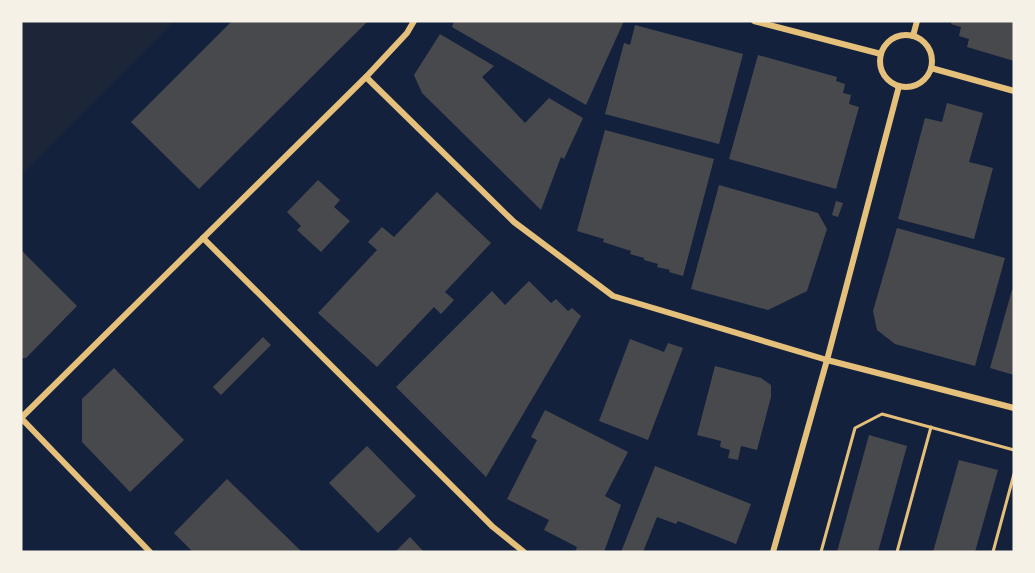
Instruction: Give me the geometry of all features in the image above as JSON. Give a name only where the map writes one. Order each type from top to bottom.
[{"type":"street","points":[[150,552],[21,418],[366,77],[414,21]]},
{"type":"street","points":[[754,21],[881,54]]},
{"type":"street","points":[[913,36],[917,21]]},
{"type":"street","points":[[913,36],[928,48],[932,60],[931,68],[918,84],[909,87],[899,86],[889,81],[883,73],[880,62],[881,54],[883,48],[892,39],[913,36]]},
{"type":"street","points":[[931,68],[1014,91]]},
{"type":"street","points":[[366,77],[514,222],[613,296],[827,360],[1014,408]]},
{"type":"street","points":[[773,552],[827,360],[899,86]]},
{"type":"street","points":[[203,238],[493,527],[524,552]]},
{"type":"lane","points":[[821,552],[855,428],[882,414],[1014,450]]},
{"type":"lane","points":[[897,552],[931,427]]},
{"type":"lane","points":[[993,552],[1014,474]]},
{"type":"shaded area","points":[[21,21],[174,21],[21,175]]},
{"type":"building","points":[[232,21],[368,21],[199,189],[131,122]]},
{"type":"building","points":[[454,21],[624,21],[586,105],[452,27]]},
{"type":"building","points":[[952,21],[1014,21],[1014,61],[967,47],[969,39],[959,36],[961,27],[951,24]]},
{"type":"building","points":[[635,25],[743,54],[719,144],[605,114],[624,43],[630,45]]},
{"type":"building","points":[[440,34],[494,66],[482,77],[525,123],[549,98],[583,118],[564,159],[561,157],[541,210],[422,93],[414,75]]},
{"type":"building","points":[[758,55],[837,77],[836,81],[845,84],[843,93],[851,95],[849,104],[859,107],[836,189],[729,159]]},
{"type":"building","points":[[947,103],[983,113],[969,162],[993,168],[974,239],[898,219],[925,118],[942,122]]},
{"type":"building","points":[[605,130],[714,159],[683,276],[657,267],[658,264],[630,254],[631,251],[603,242],[604,239],[577,231]]},
{"type":"building","points":[[318,180],[340,200],[334,207],[350,221],[321,252],[297,230],[301,226],[287,212]]},
{"type":"building","points":[[719,185],[818,213],[827,229],[807,291],[768,310],[691,289]]},
{"type":"building","points":[[437,192],[491,243],[445,292],[454,300],[441,314],[434,307],[377,367],[318,313],[377,250],[368,242],[382,227],[394,237]]},
{"type":"building","points":[[836,201],[843,203],[838,217],[832,215]]},
{"type":"building","points":[[897,228],[1005,258],[975,366],[895,344],[877,330],[873,311]]},
{"type":"building","points":[[21,250],[77,306],[26,358],[21,358]]},
{"type":"building","points":[[529,281],[551,303],[556,299],[568,311],[572,308],[581,316],[486,477],[396,387],[492,291],[505,305]]},
{"type":"building","points":[[1012,290],[1014,291],[1014,375],[990,368]]},
{"type":"building","points":[[263,337],[271,345],[221,395],[213,387]]},
{"type":"building","points":[[630,339],[664,352],[668,343],[683,348],[648,440],[599,421]]},
{"type":"building","points":[[715,366],[761,378],[771,385],[771,397],[757,450],[741,446],[738,460],[728,458],[730,450],[720,447],[721,441],[697,435]]},
{"type":"building","points":[[114,368],[184,440],[130,492],[82,442],[82,399]]},
{"type":"building","points":[[545,410],[628,452],[605,496],[621,505],[604,552],[575,552],[577,547],[544,530],[549,520],[507,499],[537,440],[531,437]]},
{"type":"building","points":[[869,435],[907,446],[878,552],[837,552]]},
{"type":"building","points":[[367,446],[416,496],[378,533],[329,483]]},
{"type":"building","points":[[959,460],[998,470],[975,552],[933,552]]},
{"type":"building","points":[[655,466],[751,504],[736,544],[678,521],[676,524],[657,517],[643,552],[621,552]]},
{"type":"building","points":[[227,479],[302,552],[193,552],[174,533]]},
{"type":"building","points":[[410,537],[424,552],[395,552]]}]
